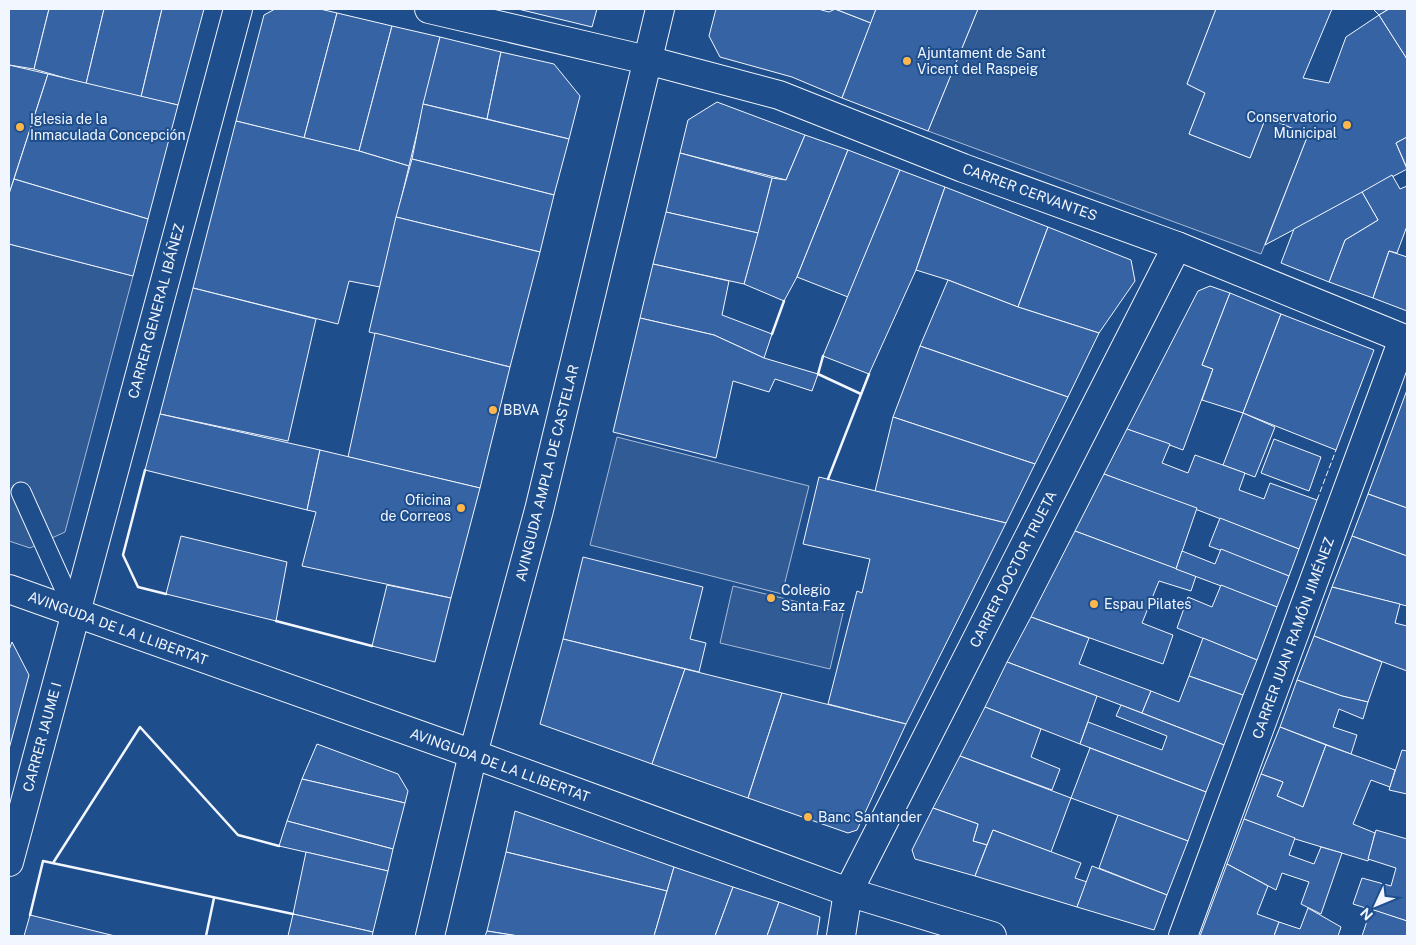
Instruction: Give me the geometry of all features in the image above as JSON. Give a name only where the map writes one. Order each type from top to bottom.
[{"type":"street","name":"CARRER GENERAL IBÁÑEZ","points":[[75,612],[238,9]]},
{"type":"street","name":"CARRER CERVANTES","points":[[429,9],[647,60],[780,95],[963,168],[1177,246],[1405,340]]},
{"type":"street","name":"AVINGUDA AMPLA DE CASTELAR","points":[[430,936],[473,754],[539,510],[660,9]]},
{"type":"street","name":"CARRER DOCTOR TRUETA","points":[[841,936],[848,892],[1177,246]]},
{"type":"street","name":"CARRER JUAN RAMÓN JIMÉNEZ","points":[[1182,936],[1405,340]]},
{"type":"street","name":"AVINGUDA DE LA LLIBERTAT","points":[[9,589],[473,754],[848,892],[992,936]]},
{"type":"street","name":"CARRER JAUME I","points":[[9,862],[75,612]]},
{"type":"lane","points":[[21,492],[75,612]]},
{"type":"shaded area","points":[[978,9],[1216,9],[1187,84],[1205,93],[1189,134],[1250,158],[1266,117],[1308,135],[1261,254],[928,131]]},
{"type":"shaded area","points":[[9,244],[133,276],[65,532],[30,548],[9,541]]},
{"type":"shaded area","points":[[617,437],[809,486],[782,594],[590,545]]},
{"type":"shaded area","points":[[733,586],[843,613],[830,669],[720,643]]},
{"type":"building","points":[[9,9],[49,9],[34,69],[9,65]]},
{"type":"building","points":[[49,9],[104,9],[86,84],[34,69]]},
{"type":"building","points":[[104,9],[162,9],[141,97],[86,84]]},
{"type":"building","points":[[162,9],[204,9],[178,105],[141,97]]},
{"type":"building","points":[[275,9],[320,9],[337,13],[304,138],[236,121],[264,15]]},
{"type":"building","points":[[518,9],[597,9],[592,27]]},
{"type":"building","points":[[716,9],[818,9],[829,12],[835,9],[871,23],[842,98],[792,77],[720,57],[709,36]]},
{"type":"building","points":[[835,9],[876,9],[871,23]]},
{"type":"building","name":"Ajuntament de Sant Vicent del Raspeig","points":[[876,9],[978,9],[928,131],[842,98]]},
{"type":"building","name":"Conservatorio Municipal","points":[[1216,9],[1332,9],[1303,78],[1329,83],[1346,37],[1379,15],[1407,59],[1407,137],[1396,143],[1407,169],[1265,245],[1308,135],[1266,117],[1250,158],[1189,134],[1205,93],[1187,84]]},
{"type":"building","points":[[1373,9],[1389,9],[1379,15]]},
{"type":"building","points":[[1389,9],[1407,9],[1407,59],[1379,15]]},
{"type":"building","points":[[337,13],[392,26],[359,151],[304,138]]},
{"type":"building","points":[[392,26],[440,37],[409,166],[359,151]]},
{"type":"building","points":[[440,37],[501,52],[487,119],[423,104]]},
{"type":"building","points":[[501,52],[554,64],[580,96],[569,139],[487,119]]},
{"type":"building","name":"Iglesia de la Inmaculada Concepción","points":[[9,65],[48,74],[9,194]]},
{"type":"building","points":[[48,74],[178,105],[148,219],[14,179]]},
{"type":"building","points":[[717,102],[805,135],[786,180],[680,153],[688,120]]},
{"type":"building","points":[[423,104],[569,139],[554,195],[412,159]]},
{"type":"building","points":[[236,121],[359,151],[409,166],[380,287],[349,281],[338,324],[193,288]]},
{"type":"building","points":[[805,135],[848,150],[797,277],[784,301],[744,284],[772,178],[786,180]]},
{"type":"building","points":[[1407,137],[1407,168],[1396,143]]},
{"type":"building","points":[[848,150],[900,170],[848,297],[797,277]]},
{"type":"building","points":[[680,153],[772,178],[758,233],[666,212]]},
{"type":"building","points":[[412,159],[554,195],[540,252],[396,217]]},
{"type":"building","points":[[900,170],[945,187],[916,270],[869,374],[823,356]]},
{"type":"building","points":[[1392,175],[1400,189],[1407,186],[1407,226],[1397,253],[1389,251],[1373,298],[1329,282],[1345,240],[1378,220],[1362,192]]},
{"type":"building","points":[[14,179],[148,219],[133,276],[9,244],[9,194]]},
{"type":"building","points":[[945,187],[1048,227],[1018,307],[948,280],[916,270]]},
{"type":"building","points":[[1362,192],[1378,220],[1345,240],[1329,282],[1281,263],[1294,229]]},
{"type":"building","points":[[666,212],[758,233],[744,284],[653,264]]},
{"type":"building","points":[[396,217],[540,252],[510,367],[369,332]]},
{"type":"building","points":[[1048,227],[1131,260],[1135,281],[1099,333],[1018,307]]},
{"type":"building","points":[[1389,251],[1407,257],[1407,311],[1373,298]]},
{"type":"building","points":[[653,264],[729,281],[722,315],[772,334],[764,358],[714,335],[640,318]]},
{"type":"building","points":[[948,280],[1018,307],[1099,333],[1068,397],[920,346]]},
{"type":"building","points":[[1210,286],[1230,293],[1202,365],[1213,369],[1183,450],[1127,429],[1198,291]]},
{"type":"building","points":[[193,288],[316,319],[288,441],[160,414]]},
{"type":"building","points":[[1230,293],[1281,314],[1243,413],[1202,400],[1213,369],[1202,365]]},
{"type":"building","points":[[1281,314],[1374,350],[1336,450],[1243,413]]},
{"type":"building","points":[[640,318],[714,335],[764,358],[818,374],[812,391],[775,379],[769,392],[733,381],[716,458],[613,432]]},
{"type":"building","points":[[375,333],[510,367],[480,488],[348,457]]},
{"type":"building","points":[[920,346],[1068,397],[1035,464],[893,417]]},
{"type":"building","points":[[1407,390],[1407,508],[1368,494]]},
{"type":"building","points":[[1243,413],[1275,427],[1255,477],[1223,465]]},
{"type":"building","points":[[160,414],[320,450],[307,510],[145,470]]},
{"type":"building","points":[[893,417],[1035,464],[1006,523],[875,491]]},
{"type":"building","points":[[1127,429],[1170,444],[1162,463],[1188,473],[1195,455],[1245,473],[1239,490],[1264,499],[1270,483],[1317,500],[1299,549],[1104,474]]},
{"type":"building","points":[[1274,439],[1321,457],[1309,491],[1261,473]]},
{"type":"building","points":[[320,450],[480,488],[451,598],[302,566],[316,512],[307,510]]},
{"type":"building","points":[[1104,474],[1197,508],[1176,569],[1075,531]]},
{"type":"building","points":[[819,477],[1006,523],[906,724],[828,704],[857,591],[862,593],[870,559],[803,544]]},
{"type":"building","points":[[1368,494],[1407,508],[1407,556],[1352,536]]},
{"type":"building","points":[[1220,518],[1299,549],[1289,576],[1209,546]]},
{"type":"building","name":"Espau Pilates","points":[[1075,531],[1196,576],[1191,591],[1159,581],[1142,623],[1173,635],[1163,664],[1031,617]]},
{"type":"building","points":[[181,536],[287,562],[276,621],[166,594]]},
{"type":"building","points":[[1352,536],[1407,556],[1407,606],[1332,587]]},
{"type":"building","points":[[1221,549],[1289,576],[1277,607],[1176,569],[1182,551],[1215,564]]},
{"type":"building","points":[[583,557],[703,587],[690,639],[706,643],[699,672],[563,639]]},
{"type":"building","points":[[387,585],[451,598],[435,662],[372,646]]},
{"type":"building","points":[[1221,585],[1277,607],[1257,660],[1177,628],[1188,597],[1212,607]]},
{"type":"building","points":[[1332,587],[1400,604],[1395,623],[1407,626],[1407,671],[1314,636]]},
{"type":"building","points":[[1031,617],[1089,638],[1079,664],[1151,691],[1142,713],[1007,662]]},
{"type":"building","points":[[1314,636],[1382,662],[1368,702],[1342,696],[1297,680]]},
{"type":"building","points":[[1203,638],[1257,660],[1243,695],[1189,676]]},
{"type":"building","points":[[563,639],[685,669],[652,764],[540,724]]},
{"type":"building","points":[[12,642],[29,675],[9,749],[9,650]]},
{"type":"building","points":[[1007,662],[1097,696],[1080,744],[985,707]]},
{"type":"building","points":[[685,669],[782,693],[748,798],[652,764]]},
{"type":"building","points":[[1189,676],[1243,695],[1224,745],[1142,713],[1151,691],[1179,702]]},
{"type":"building","points":[[1297,680],[1342,696],[1368,702],[1363,719],[1339,709],[1333,727],[1357,735],[1351,754],[1280,727]]},
{"type":"building","points":[[782,693],[906,724],[857,830],[848,833],[748,798]]},
{"type":"building","points":[[1121,705],[1224,745],[1206,792],[1080,744],[1088,722],[1162,750],[1167,736],[1116,716]]},
{"type":"building","points":[[985,707],[1041,729],[1031,757],[1060,769],[1052,790],[960,756]]},
{"type":"building","points":[[1280,727],[1326,745],[1303,807],[1277,796],[1283,782],[1261,774]]},
{"type":"building","points":[[317,744],[398,774],[408,791],[405,803],[302,779]]},
{"type":"building","points":[[1326,745],[1395,770],[1390,787],[1371,780],[1353,824],[1375,833],[1368,861],[1292,838],[1244,819],[1261,774],[1283,782],[1277,796],[1303,807]]},
{"type":"building","points":[[1090,748],[1206,792],[1188,841],[1071,798]]},
{"type":"building","points":[[1402,750],[1407,751],[1407,794],[1389,790]]},
{"type":"building","points":[[960,756],[1071,798],[1051,852],[993,830],[987,845],[973,841],[978,824],[933,808]]},
{"type":"building","points":[[302,779],[405,803],[393,849],[287,821]]},
{"type":"building","points":[[933,808],[978,824],[973,841],[987,845],[975,876],[915,859],[912,850]]},
{"type":"building","points":[[515,811],[674,867],[667,891],[506,852]]},
{"type":"building","points":[[1118,815],[1188,841],[1167,895],[1099,868]]},
{"type":"building","points":[[1244,819],[1295,838],[1289,855],[1314,864],[1321,847],[1342,853],[1321,914],[1301,904],[1309,882],[1282,873],[1276,890],[1227,864]]},
{"type":"building","points":[[287,821],[393,849],[388,871],[279,846]]},
{"type":"building","points":[[993,830],[1081,863],[1075,878],[1087,882],[1077,907],[975,876]]},
{"type":"building","points":[[1376,830],[1407,839],[1407,921],[1353,904],[1362,878],[1391,886],[1396,868],[1368,859]]},
{"type":"building","points":[[306,852],[388,871],[373,932],[293,914]]},
{"type":"building","points":[[506,852],[667,891],[654,936],[518,936],[487,931]]},
{"type":"building","points":[[1227,864],[1268,886],[1257,914],[1279,922],[1274,936],[1200,936]]},
{"type":"building","points":[[1092,866],[1167,895],[1154,930],[1077,907]]},
{"type":"building","points":[[674,867],[733,887],[715,936],[654,936]]},
{"type":"building","points":[[733,887],[779,902],[767,936],[715,936]]},
{"type":"building","points":[[779,902],[820,917],[817,936],[767,936]]},
{"type":"building","points":[[1308,908],[1341,927],[1338,936],[1274,936],[1279,922],[1300,929]]},
{"type":"building","points":[[1371,909],[1407,921],[1407,936],[1362,936]]},
{"type":"building","points":[[293,914],[373,932],[372,936],[288,936]]},
{"type":"building","points":[[30,915],[115,936],[24,936]]},
{"type":"building","points":[[487,931],[518,936],[485,936]]},
{"type":"fence","points":[[1317,500],[1336,450]]},
{"type":"wall","points":[[772,334],[784,301]]},
{"type":"wall","points":[[823,356],[818,374],[861,394]]},
{"type":"wall","points":[[828,479],[869,374]]},
{"type":"wall","points":[[145,470],[123,555],[138,587],[166,594]]},
{"type":"wall","points":[[276,621],[372,646]]},
{"type":"wall","points":[[53,863],[140,727],[238,835],[279,846]]},
{"type":"wall","points":[[30,915],[43,861],[293,914]]},
{"type":"wall","points":[[206,936],[214,898]]},
{"type":"place","name":"Ajuntament de Sant Vicent del Raspeig","points":[[907,61]]},
{"type":"place","name":"Conservatorio Municipal","points":[[1347,125]]},
{"type":"place","name":"Iglesia de la Inmaculada Concepción","points":[[20,127]]},
{"type":"place","name":"BBVA","points":[[493,410]]},
{"type":"place","name":"Oficina de Correos","points":[[461,508]]},
{"type":"place","name":"Colegio Santa Faz","points":[[771,598]]},
{"type":"place","name":"Espau Pilates","points":[[1094,604]]},
{"type":"place","name":"Banc Santander","points":[[808,817]]}]
